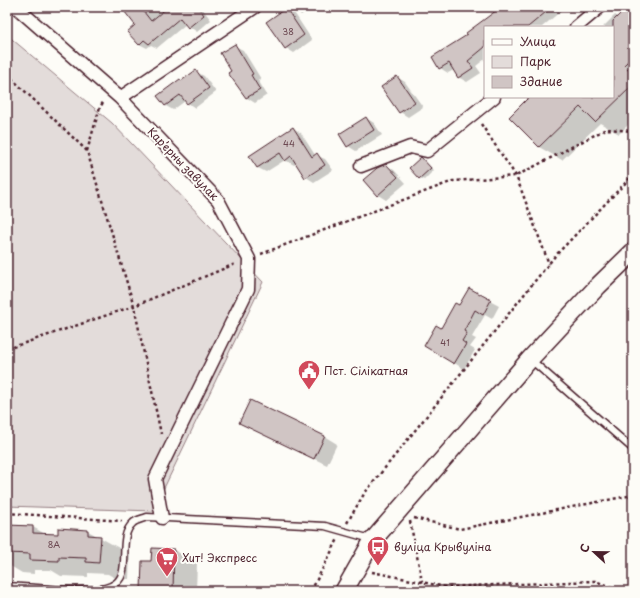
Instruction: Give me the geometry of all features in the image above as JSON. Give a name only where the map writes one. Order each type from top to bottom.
[{"type":"main road","points":[[344,591],[373,540],[530,358],[598,286],[633,252]]},
{"type":"street","name":"Карʼерны завулак","points":[[16,7],[120,98],[218,200],[249,259],[248,289],[155,479],[162,518]]},
{"type":"street","points":[[120,98],[255,7]]},
{"type":"street","points":[[577,26],[600,7]]},
{"type":"street","points":[[361,166],[410,147],[427,151],[493,98]]},
{"type":"lane","points":[[530,358],[633,449]]},
{"type":"lane","points":[[7,586],[97,591],[113,586],[123,574],[125,532],[134,522],[147,517],[325,526],[373,540]]},
{"type":"path","points":[[7,74],[87,151],[134,306],[166,456]]},
{"type":"path","points":[[87,151],[100,107]]},
{"type":"path","points":[[474,113],[516,176],[549,264]]},
{"type":"path","points":[[7,349],[134,306],[249,259],[453,181],[516,176],[606,129],[633,131]]},
{"type":"path","points":[[311,591],[342,531],[364,494],[549,264],[633,174]]},
{"type":"path","points":[[424,591],[409,517],[460,529],[633,496]]},
{"type":"path","points":[[7,513],[134,522]]},
{"type":"path","points":[[356,569],[446,587],[595,581],[622,591]]},
{"type":"green space","points":[[7,35],[112,123],[263,282],[153,511],[7,506]]},
{"type":"building","points":[[121,7],[140,7],[151,21],[168,7],[198,7],[204,15],[188,28],[180,18],[149,44],[144,40],[139,45],[127,32],[135,25]]},
{"type":"building","points":[[501,7],[552,7],[529,26],[484,26],[484,48],[468,61],[473,68],[458,78],[449,63],[439,69],[432,57],[467,35],[466,33]]},
{"type":"building","points":[[627,7],[633,7],[633,56],[624,65],[633,74],[633,85],[595,122],[580,107],[539,147],[509,117],[528,98],[614,98],[613,21]]},
{"type":"building","points":[[286,8],[304,35],[285,49],[266,22]]},
{"type":"building","points":[[235,44],[253,74],[251,75],[260,90],[246,98],[228,73],[231,71],[220,53]]},
{"type":"building","points":[[196,70],[209,88],[187,104],[180,95],[165,106],[157,96],[180,79],[181,81]]},
{"type":"building","points":[[397,76],[415,102],[399,113],[381,87]]},
{"type":"building","points":[[366,117],[374,130],[347,147],[339,134]]},
{"type":"building","points":[[293,127],[312,157],[317,153],[325,165],[305,178],[291,156],[285,161],[280,153],[257,168],[249,156]]},
{"type":"building","points":[[421,157],[431,168],[419,179],[409,168]]},
{"type":"building","points":[[386,164],[398,177],[377,196],[363,180],[377,168]]},
{"type":"building","points":[[469,288],[491,300],[483,315],[475,310],[464,331],[467,333],[462,341],[466,344],[454,364],[424,346],[436,325],[441,328],[455,303],[459,305]]},
{"type":"building","points":[[250,400],[325,436],[314,459],[239,423]]},
{"type":"building","points":[[7,525],[33,526],[33,533],[58,534],[58,528],[88,530],[88,535],[101,536],[99,563],[86,562],[86,558],[59,557],[59,561],[30,560],[30,554],[7,553]]},
{"type":"building","points":[[152,548],[174,549],[173,591],[141,590],[142,561],[151,561]]},
{"type":"place","name":"Пст. Сілікатная","points":[[309,390]]},
{"type":"place","name":"вуліца Крывуліна","points":[[378,566]]},
{"type":"place","name":"Хит! Экспресс","points":[[167,578]]}]
